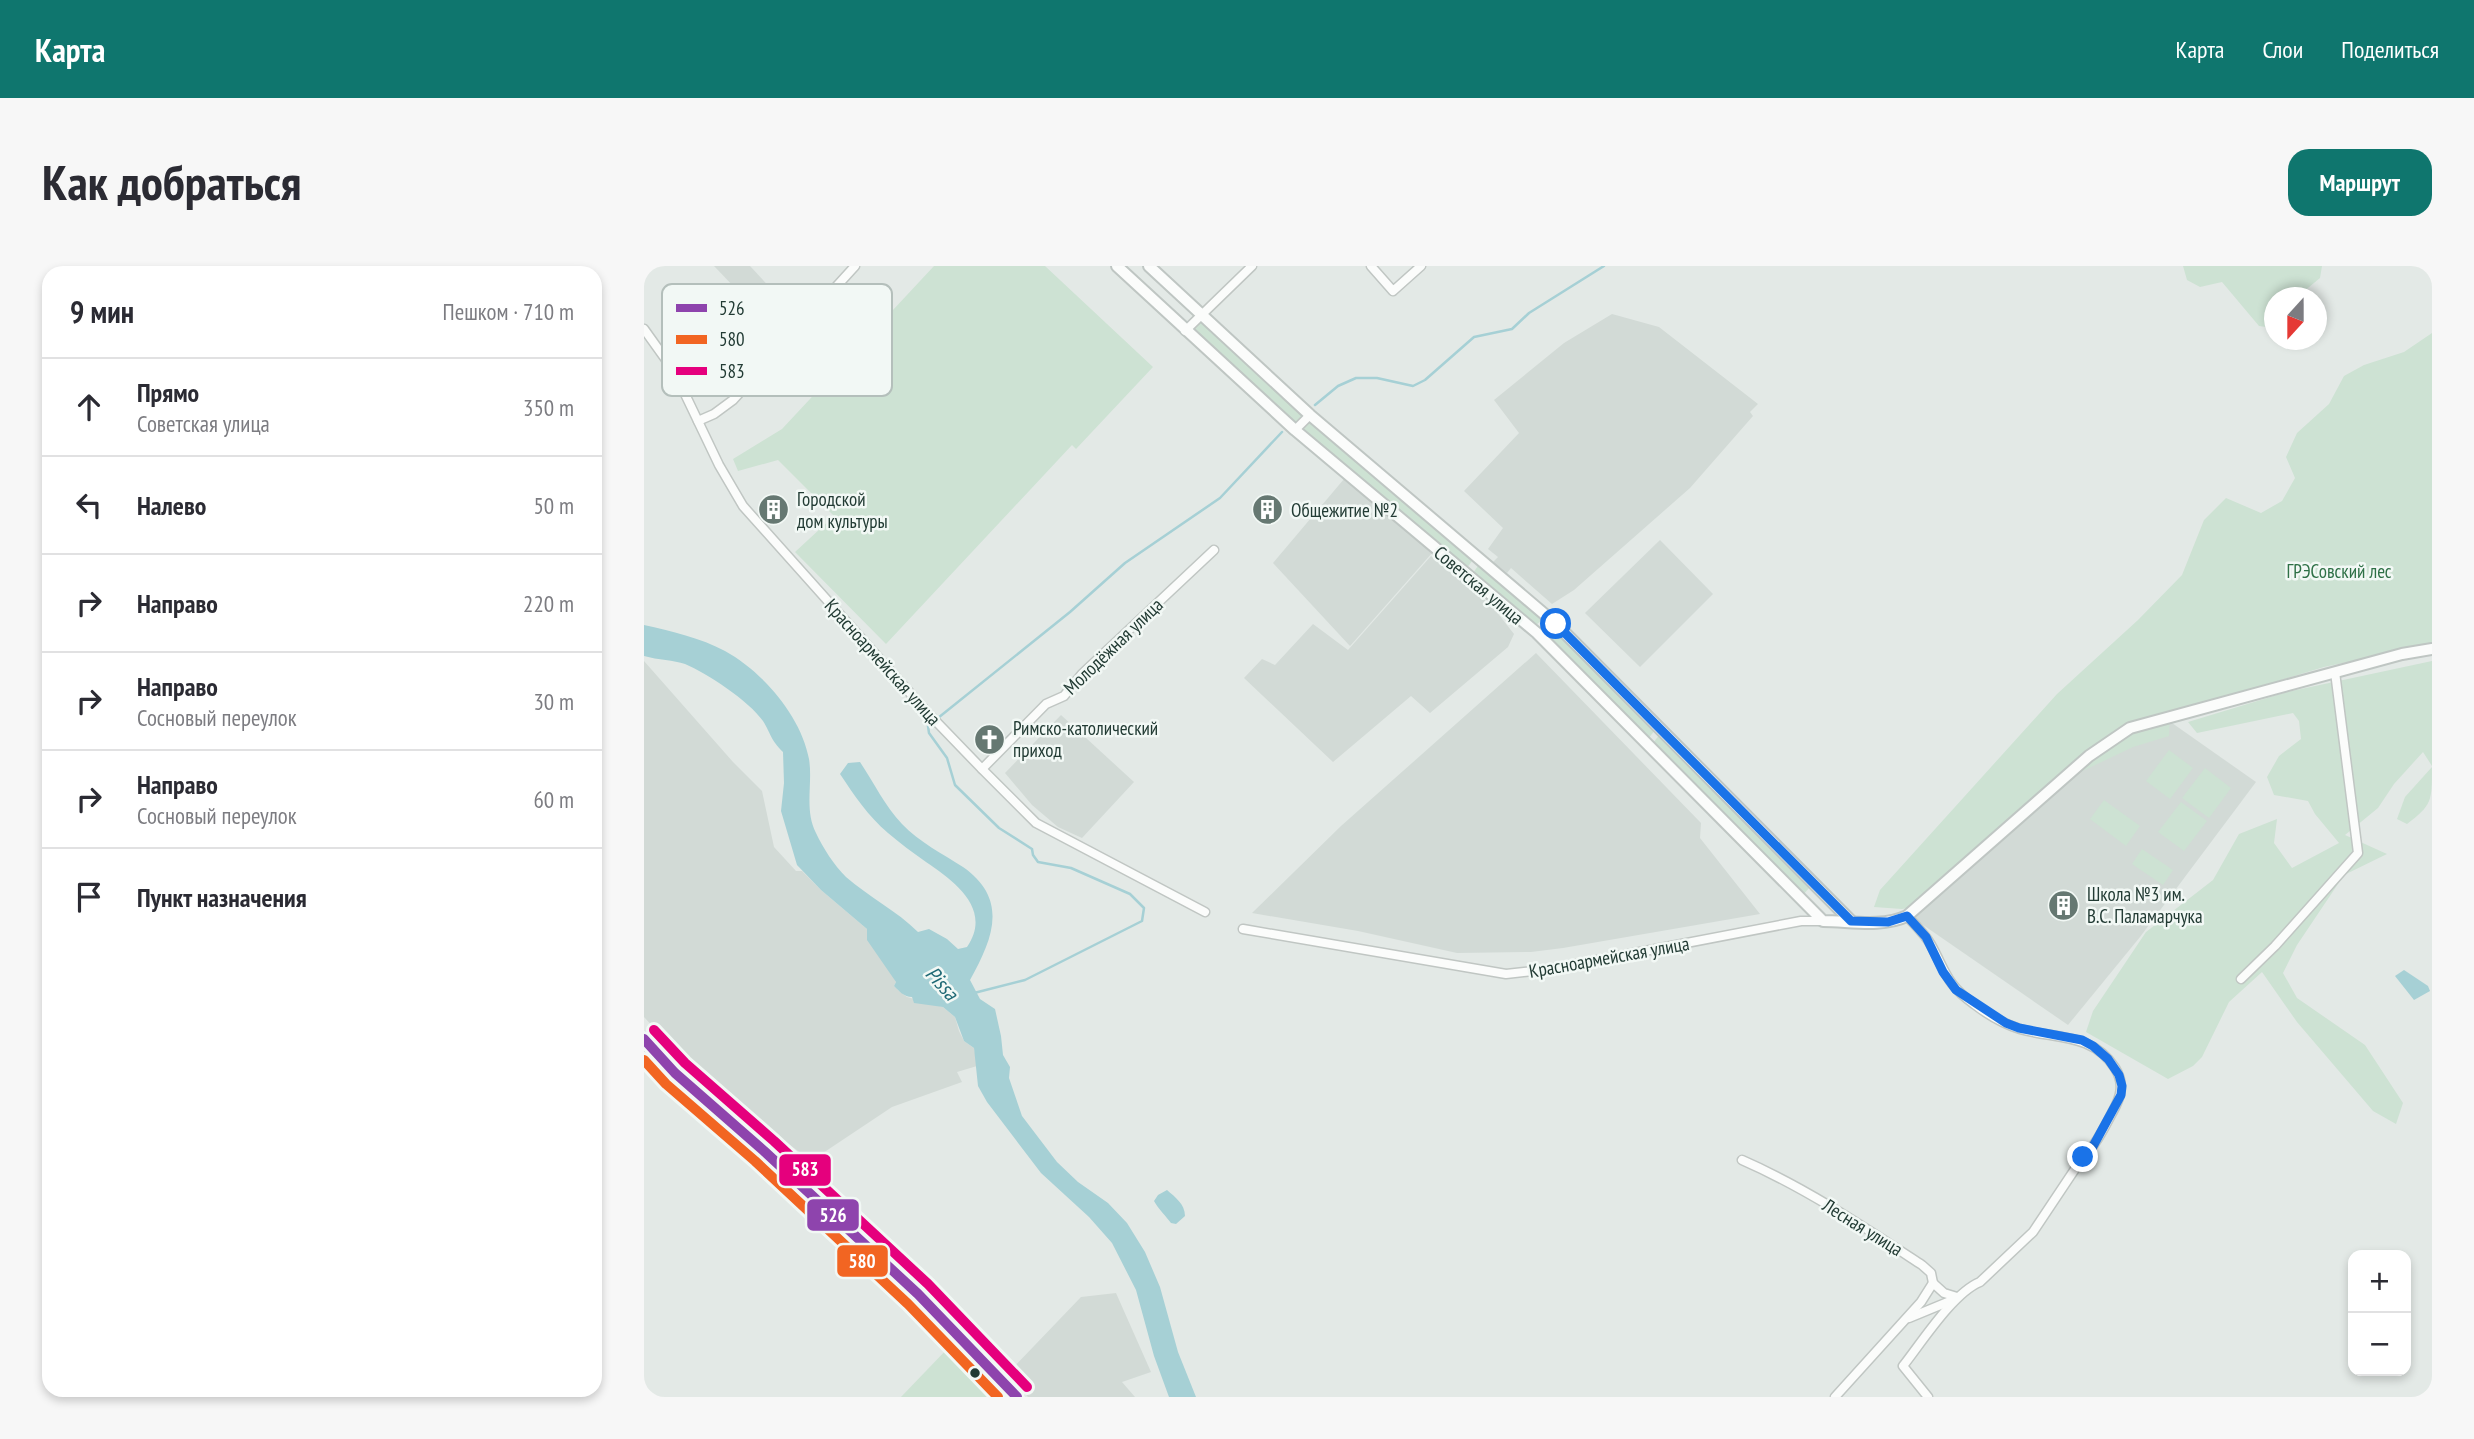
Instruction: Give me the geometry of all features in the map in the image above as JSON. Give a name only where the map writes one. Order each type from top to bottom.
[{"type":"main road","name":"Советская улица","points":[[1117,266],[1295,430],[1467,573],[1561,657],[1823,921]]},
{"type":"main road","name":"Советская улица","points":[[1149,266],[1310,415],[1556,624],[1851,921]]},
{"type":"main road","points":[[1907,916],[2089,756],[2130,728],[2402,654],[2432,649]]},
{"type":"main road","name":"Красноармейская улица","points":[[1823,921],[1888,922],[1907,916]]},
{"type":"main road","points":[[644,1039],[676,1073],[918,1294],[1017,1397]]},
{"type":"street","points":[[839,284],[855,266]]},
{"type":"street","points":[[1185,331],[1252,266]]},
{"type":"street","points":[[1371,266],[1393,291],[1421,266]]},
{"type":"street","name":"Красноармейская улица","points":[[644,328],[662,354]]},
{"type":"street","name":"Красноармейская улица","points":[[686,396],[719,465],[743,506],[927,712],[1036,823],[1205,912]]},
{"type":"street","points":[[698,421],[714,414],[737,396]]},
{"type":"street","points":[[1295,430],[1310,415]]},
{"type":"street","name":"Молодёжная улица","points":[[982,769],[1046,704],[1064,696],[1083,674],[1214,550]]},
{"type":"street","points":[[1467,573],[1479,558]]},
{"type":"street","points":[[2241,979],[2275,946],[2358,853],[2334,672]]},
{"type":"street","points":[[1907,916],[1930,944],[1948,981],[1974,1004],[2019,1028],[2082,1040],[2102,1052],[2119,1075],[2122,1086],[2117,1104],[2091,1150],[2083,1157],[2038,1224],[2025,1240],[1980,1282],[1958,1297],[1903,1366],[1928,1397]]},
{"type":"street","name":"Красноармейская улица","points":[[1243,929],[1506,974],[1551,970],[1801,921],[1823,921]]},
{"type":"street","name":"Лесная улица","points":[[1742,1160],[1780,1177],[1834,1207],[1911,1257],[1931,1273],[1933,1283]]},
{"type":"street","points":[[1835,1397],[1921,1302],[1933,1283],[1944,1293],[1958,1297]]},
{"type":"street","points":[[1905,1320],[1958,1297]]},
{"type":"shaded area","points":[[714,266],[750,266],[767,284],[731,284]]},
{"type":"shaded area","points":[[1612,314],[1659,327],[1758,404],[1750,412],[1753,416],[1690,488],[1574,590],[1552,604],[1511,568],[1507,573],[1493,562],[1498,557],[1488,549],[1503,528],[1464,491],[1519,433],[1494,400],[1564,343]]},
{"type":"shaded area","points":[[1344,479],[1432,553],[1350,646],[1273,563]]},
{"type":"shaded area","points":[[1660,540],[1713,594],[1640,667],[1585,613]]},
{"type":"shaded area","points":[[1431,556],[1492,606],[1514,634],[1508,647],[1430,713],[1411,696],[1333,762],[1244,678],[1262,659],[1275,665],[1313,624],[1348,650]]},
{"type":"shaded area","points":[[1536,653],[1701,823],[1700,838],[1760,914],[1563,948],[1531,952],[1457,953],[1358,931],[1252,913],[1341,826]]},
{"type":"shaded area","points":[[644,661],[762,791],[774,847],[796,871],[802,871],[867,929],[896,982],[894,986],[907,997],[943,1007],[955,1017],[964,1041],[974,1048],[977,1066],[957,1072],[962,1082],[892,1107],[811,1161],[696,1073],[644,1017]]},
{"type":"shaded area","points":[[1061,715],[1134,782],[1082,838],[1058,827],[1032,805],[1005,773]]},
{"type":"shaded area","points":[[2172,723],[2256,782],[2140,937],[2068,1025],[1913,918],[2088,763],[2125,737]]},
{"type":"shaded area","points":[[1116,1293],[1151,1372],[1122,1382],[1135,1397],[1028,1397],[1007,1374],[1081,1297]]},
{"type":"green space","points":[[934,266],[1045,266],[1153,367],[1076,449],[1072,445],[886,644],[795,552],[834,516],[778,460],[738,471],[733,459],[782,429],[813,396],[892,396],[892,311]]},
{"type":"green space","points":[[2183,266],[2322,266],[2320,278],[2309,287],[2264,287],[2264,327],[2259,326],[2222,282],[2200,287],[2187,280]]},
{"type":"green space","points":[[1201,319],[1306,415],[1295,426],[1191,330]]},
{"type":"green space","name":"ГРЭСовский лес","points":[[2432,333],[2432,644],[2324,667],[2170,714],[2169,736],[2133,747],[2066,779],[1924,905],[1902,909],[1874,907],[1880,890],[2057,694],[2138,620],[2182,575],[2204,520],[2226,498],[2261,513],[2282,501],[2295,478],[2286,457],[2297,433],[2329,404],[2344,376],[2364,365],[2404,352]]},
{"type":"green space","points":[[1309,418],[1474,558],[1467,568],[1300,429]]},
{"type":"green space","points":[[1480,563],[1543,619],[1535,626],[1473,573]]},
{"type":"green space","points":[[1551,626],[1655,730],[1648,739],[1543,633]]},
{"type":"green space","points":[[2432,661],[2432,766],[2423,752],[2394,784],[2378,808],[2345,835],[2387,854],[2344,875],[2297,945],[2283,973],[2297,998],[2365,1045],[2403,1103],[2396,1124],[2373,1111],[2297,1022],[2262,972],[2229,1002],[2202,1057],[2193,1066],[2168,1079],[2086,1032],[2093,1011],[2146,932],[2213,880],[2239,834],[2277,819],[2274,843],[2292,868],[2339,843],[2308,801],[2274,795],[2267,777],[2279,756],[2301,739],[2299,721],[2293,713],[2197,733],[2188,722],[2287,692]]},
{"type":"green space","points":[[1660,734],[1810,887],[1803,895],[1653,743]]},
{"type":"green space","points":[[2169,750],[2193,768],[2170,799],[2146,781]]},
{"type":"green space","points":[[2432,767],[2431,795],[2426,807],[2407,824],[2397,819],[2405,797]]},
{"type":"green space","points":[[2205,768],[2231,788],[2209,818],[2182,798]]},
{"type":"green space","points":[[2104,800],[2140,826],[2126,846],[2090,819]]},
{"type":"green space","points":[[2181,802],[2207,821],[2184,851],[2158,832]]},
{"type":"green space","points":[[2142,849],[2173,870],[2163,885],[2132,864]]},
{"type":"green space","points":[[950,1346],[1000,1397],[901,1397]]},
{"type":"water","name":"Pissa","points":[[644,625],[716,646],[753,671],[778,697],[789,711],[805,743],[810,768],[812,824],[833,862],[855,884],[918,932],[929,929],[958,949],[967,947],[974,933],[976,920],[967,897],[948,878],[881,826],[840,774],[848,763],[860,762],[902,824],[978,880],[992,907],[992,921],[985,950],[970,980],[980,999],[995,1009],[1003,1055],[1010,1067],[1009,1078],[1022,1116],[1057,1162],[1078,1182],[1108,1203],[1127,1223],[1145,1252],[1160,1287],[1178,1352],[1196,1397],[1169,1397],[1154,1356],[1136,1290],[1112,1243],[1089,1217],[1041,1173],[987,1102],[978,1086],[974,1048],[964,1041],[955,1017],[943,1007],[914,1003],[912,997],[898,990],[894,986],[896,982],[867,940],[867,929],[821,890],[797,865],[781,811],[783,752],[763,721],[727,688],[694,668],[644,656]]},
{"type":"water","points":[[2404,970],[2428,986],[2430,991],[2414,1000],[2395,976]]},
{"type":"water","points":[[1167,1190],[1179,1201],[1185,1212],[1185,1216],[1176,1224],[1171,1223],[1154,1201]]},
{"type":"waterway","points":[[1315,405],[1338,386],[1356,378],[1377,378],[1413,386],[1425,380],[1474,337],[1512,329],[1529,313],[1604,266]]},
{"type":"waterway","points":[[974,993],[1025,980],[1142,921],[1144,908],[1130,894],[1071,868],[1038,862],[1032,849],[999,828],[955,785],[947,758],[929,733],[928,726],[1070,612],[1125,563],[1220,498],[1282,432]]},
{"type":"transit line","name":"583","points":[[654,1030],[685,1063],[774,1141],[928,1284],[1027,1387]]},
{"type":"transit line","name":"526","points":[[644,1039],[675,1073],[764,1151],[918,1294],[1017,1397]]},
{"type":"transit line","name":"580","points":[[644,1060],[666,1084],[755,1161],[908,1304],[998,1397]]},
{"type":"place","name":"Городской дом культуры","points":[[774,510]]},
{"type":"place","name":"Общежитие №2","points":[[1268,510]]},
{"type":"place","name":"Римско-католический приход","points":[[990,739]]},
{"type":"place","name":"Школа №3 им. В.С. Паламарчука","points":[[2064,905]]},
{"type":"route","points":[[1556,624],[1851,921],[1888,922],[1907,916],[1926,937],[1948,981],[1974,1004],[2019,1028],[2082,1040],[2102,1052],[2119,1075],[2121,1095],[2091,1150],[2083,1157]]}]
